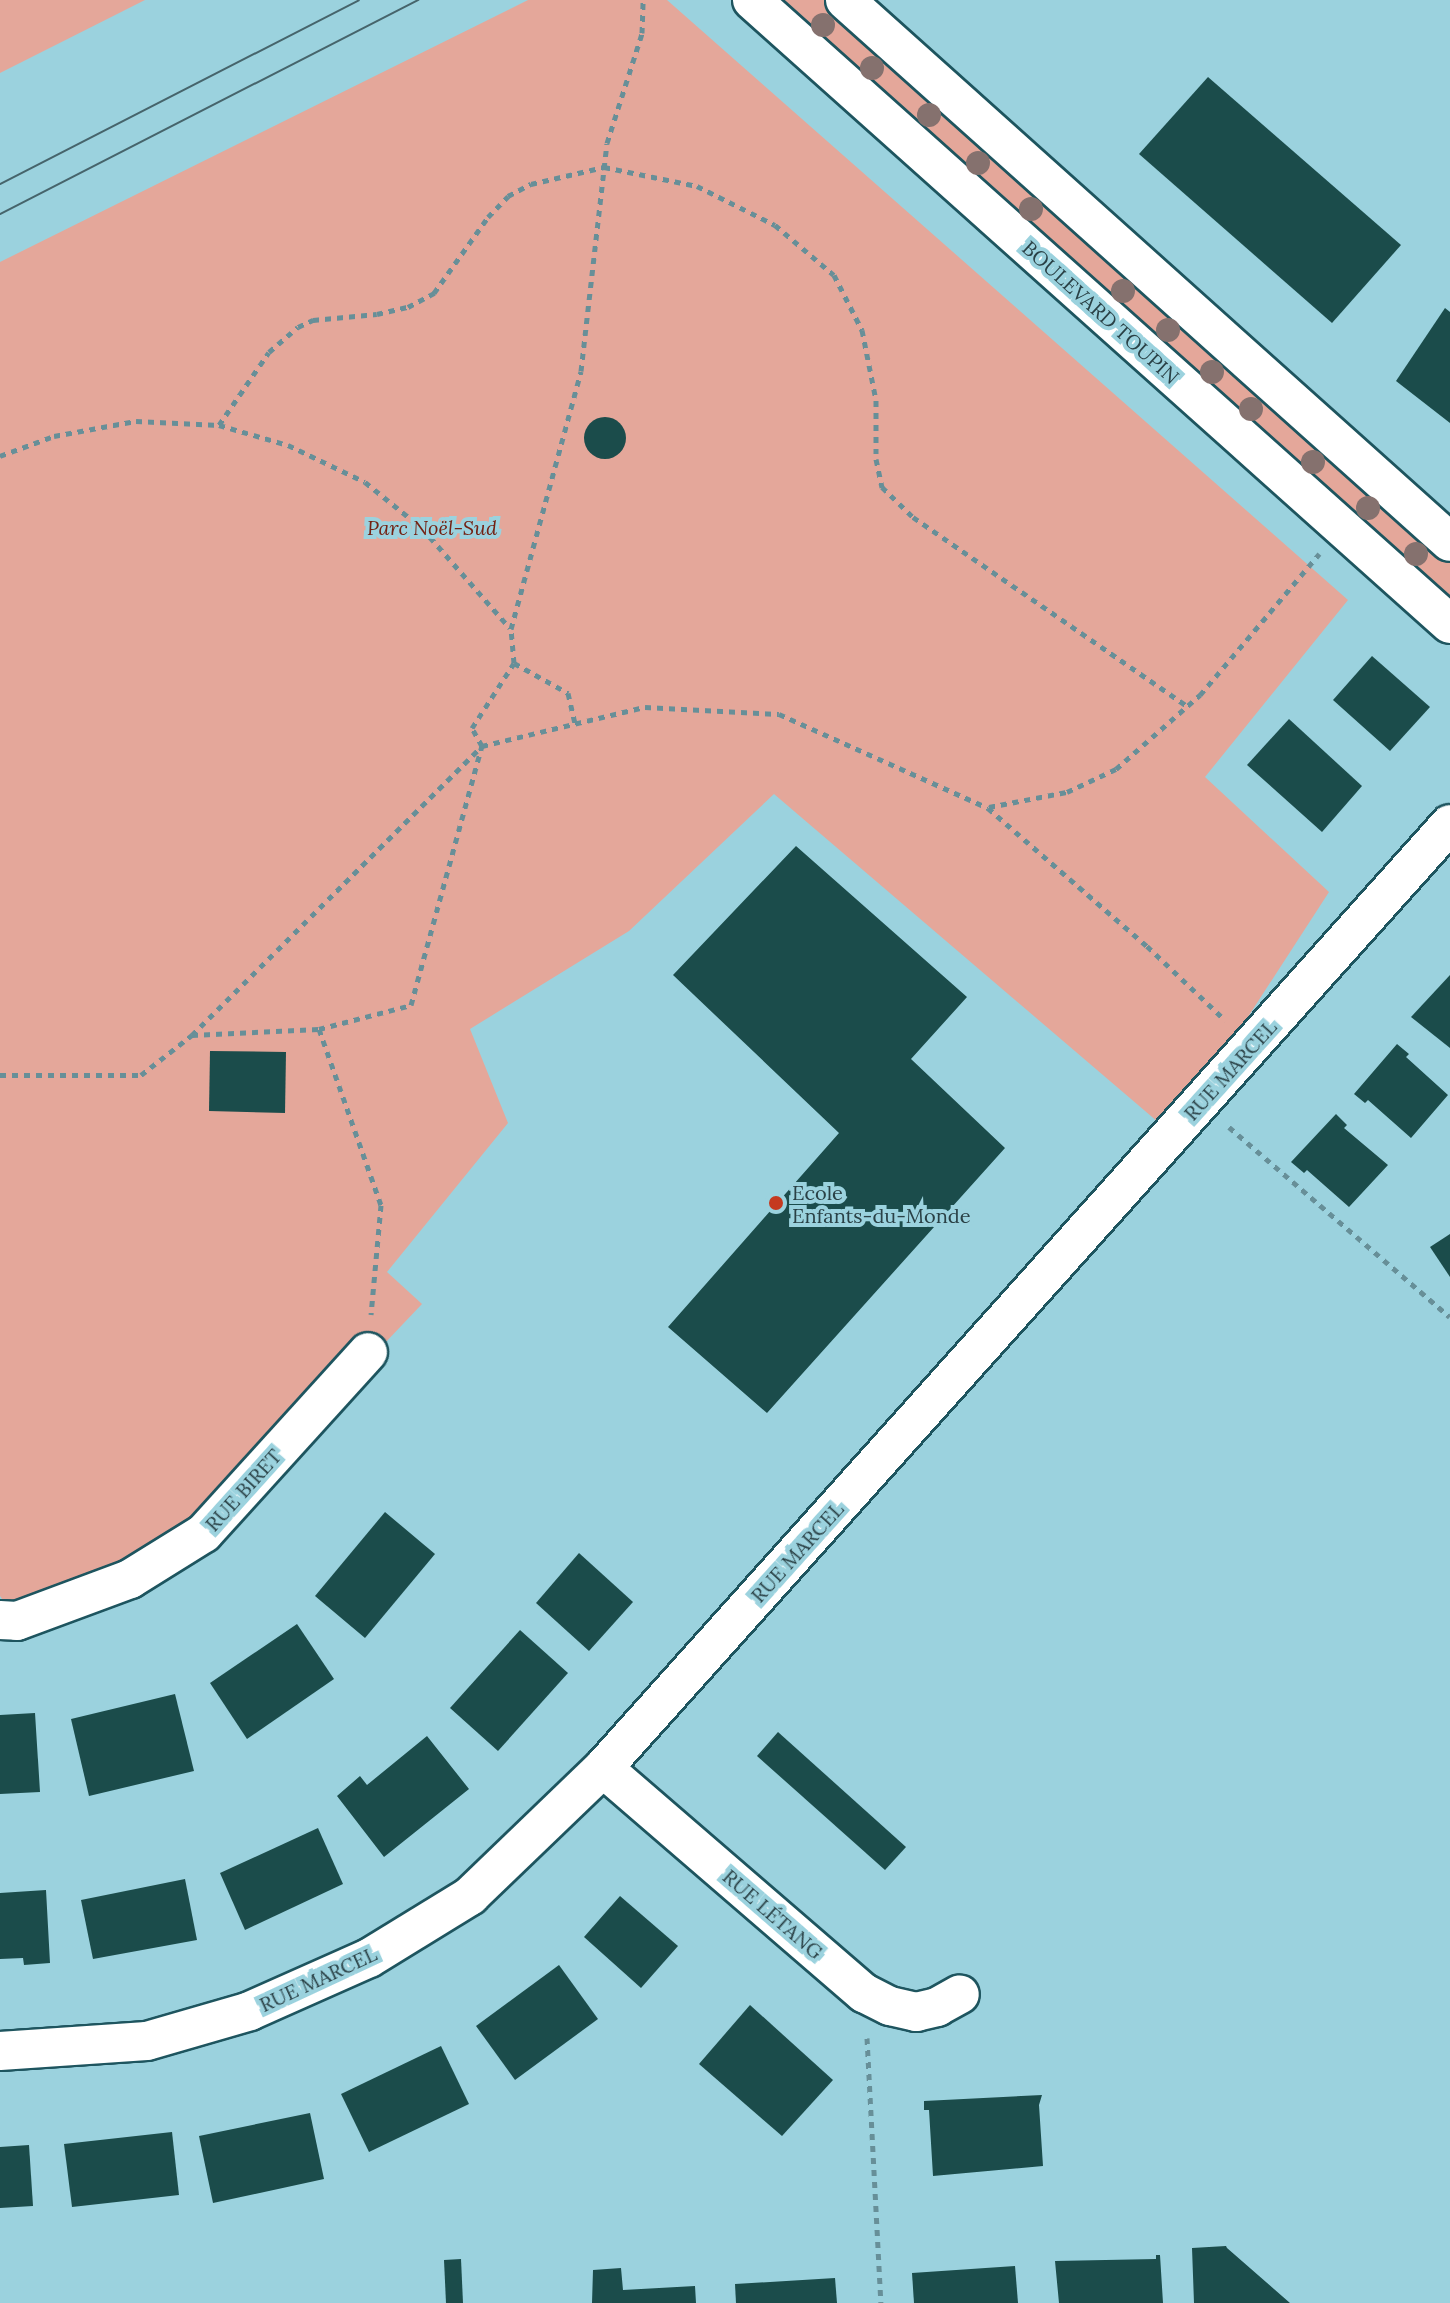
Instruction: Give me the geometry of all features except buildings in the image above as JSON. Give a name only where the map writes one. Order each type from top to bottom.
[{"type":"street","name":"BOULEVARD TOUPIN","points":[[752,0],[1450,624]]},
{"type":"street","points":[[845,0],[1450,542]]},
{"type":"street","name":"RUE MARCEL","points":[[0,2051],[147,2041],[250,2011],[369,1958],[470,1896],[603,1768],[1450,824]]},
{"type":"street","name":"RUE BIRET","points":[[0,1620],[17,1621],[130,1579],[204,1533],[368,1352]]},
{"type":"street","name":"RUE LÉTANG","points":[[603,1768],[864,1993],[890,2006],[916,2012],[937,2007],[960,1994]]},
{"type":"path","points":[[192,1035],[319,1029],[411,1005],[482,746],[472,728],[514,663],[511,629],[581,371],[607,143],[642,33],[643,0]]},
{"type":"path","points":[[219,425],[269,352],[298,327],[313,320],[377,314],[408,307],[434,293],[488,217],[508,196],[531,184],[604,167],[697,186],[775,225],[834,275],[862,330],[876,400],[876,459],[882,487],[913,517],[1188,707]]},
{"type":"path","points":[[0,456],[54,436],[136,421],[219,425],[288,445],[365,482],[422,528],[511,629]]},
{"type":"path","points":[[988,808],[1067,792],[1116,769],[1188,707],[1321,550]]},
{"type":"path","points":[[514,663],[568,693],[575,724]]},
{"type":"path","points":[[0,1075],[141,1075],[192,1035],[482,746],[645,707],[779,714],[988,808],[1147,946],[1251,1046]]},
{"type":"path","points":[[319,1029],[381,1205],[368,1352]]},
{"type":"path","points":[[1201,1102],[1450,1317]]},
{"type":"path","points":[[864,1993],[881,2303]]},
{"type":"green space","points":[[0,0],[145,0],[0,73]]},
{"type":"green space","name":"Parc Noël-Sud","points":[[528,0],[667,0],[1348,600],[1205,777],[1329,892],[1172,1134],[774,794],[629,931],[470,1029],[508,1123],[387,1272],[422,1304],[212,1525],[17,1621],[0,1596],[0,262]]},
{"type":"green space","points":[[772,0],[824,0],[1450,562],[1450,607]]},
{"type":"tram line","points":[[0,184],[359,0]]},
{"type":"tram line","points":[[0,214],[419,0]]},
{"type":"place","name":"Ecole Enfants-du-Monde","points":[[776,1203]]}]
